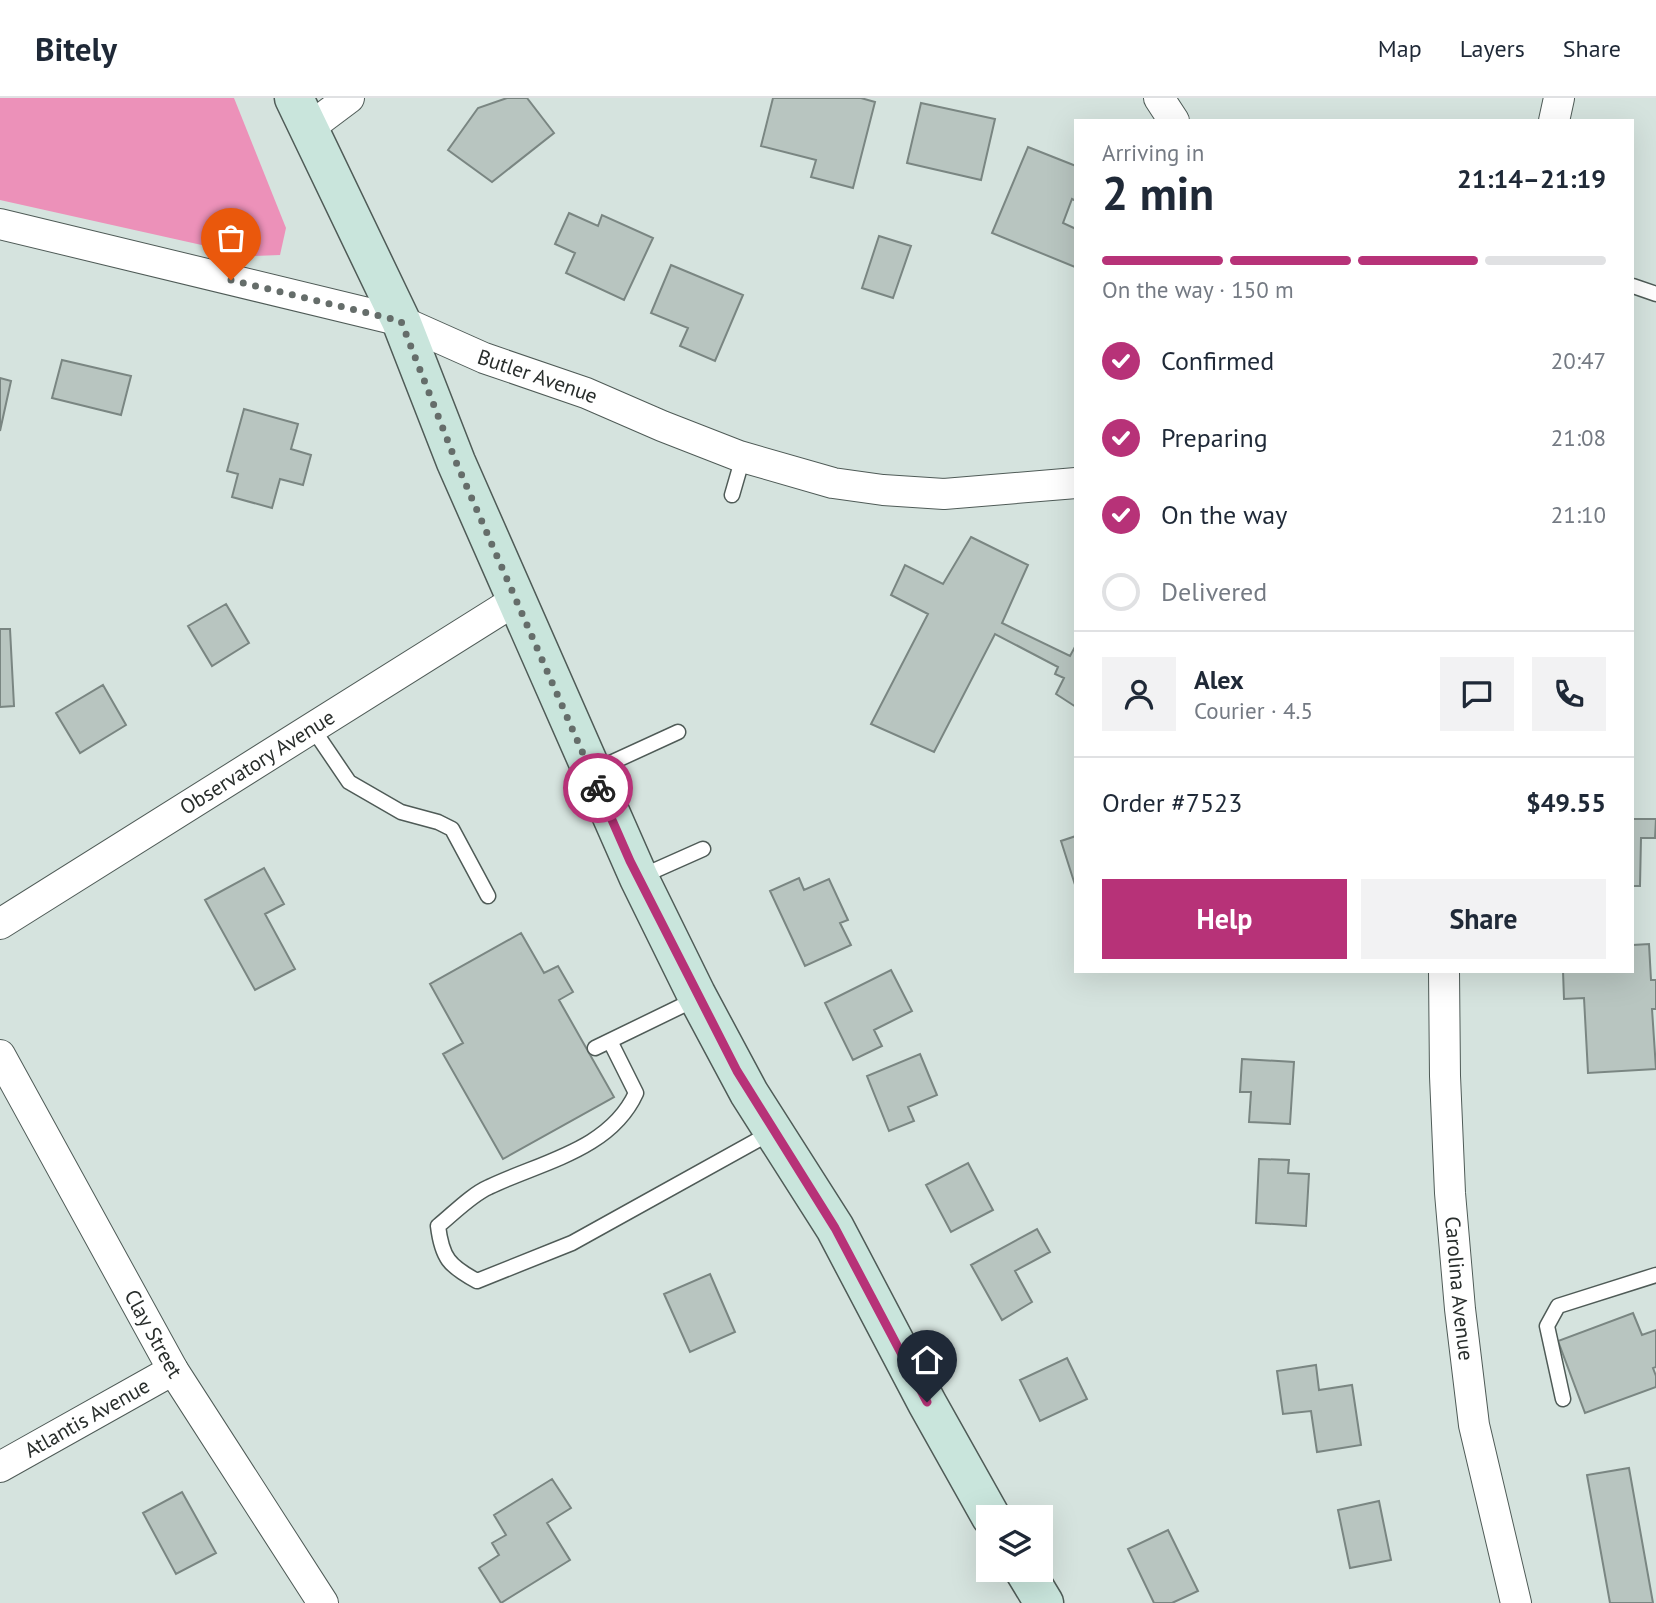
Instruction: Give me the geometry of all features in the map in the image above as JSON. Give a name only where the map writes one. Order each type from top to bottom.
[{"type":"main road","points":[[301,113],[401,321],[456,462],[639,878],[698,998],[749,1093],[835,1228],[984,1505]]},
{"type":"main road","points":[[1031,1582],[1044,1603]]},
{"type":"street","points":[[301,113],[349,98]]},
{"type":"street","points":[[1159,98],[1173,119]]},
{"type":"street","points":[[1555,119],[1559,98]]},
{"type":"street","name":"Butler Avenue","points":[[0,224],[401,321],[484,358],[586,393],[743,457],[833,483],[883,491],[944,494],[1074,482]]},
{"type":"street","name":"Observatory Avenue","points":[[0,924],[516,600]]},
{"type":"street","name":"Carolina Avenue","points":[[1444,973],[1449,1167],[1462,1322],[1474,1425],[1516,1603]]},
{"type":"street","name":"Clay Street","points":[[0,1055],[173,1370],[323,1603]]},
{"type":"street","name":"Atlantis Avenue","points":[[0,1467],[173,1370]]},
{"type":"lane","points":[[1634,286],[1656,294]]},
{"type":"lane","points":[[732,495],[743,457]]},
{"type":"lane","points":[[313,729],[349,782],[401,812],[438,822],[452,829],[488,896]]},
{"type":"lane","points":[[591,772],[678,732]]},
{"type":"lane","points":[[639,878],[703,849]]},
{"type":"lane","points":[[595,1048],[698,998]]},
{"type":"lane","points":[[610,1041],[636,1093],[628,1111],[601,1137],[553,1161],[487,1188],[438,1226],[441,1248],[456,1269],[477,1282],[572,1243],[774,1132]]},
{"type":"lane","points":[[1563,1399],[1547,1326],[1558,1306],[1656,1275]]},
{"type":"shaded area","points":[[0,98],[234,98],[286,228],[280,255],[251,256],[0,200]]},
{"type":"building","points":[[507,98],[527,98],[554,133],[492,182],[448,150],[478,108]]},
{"type":"building","points":[[773,98],[861,98],[875,102],[853,188],[811,177],[816,160],[761,146]]},
{"type":"building","points":[[921,103],[995,119],[981,180],[907,163]]},
{"type":"building","points":[[1028,147],[1074,165],[1074,200],[1072,199],[1063,223],[1074,228],[1074,267],[992,233]]},
{"type":"building","points":[[569,213],[598,226],[602,215],[653,238],[624,300],[566,273],[575,253],[555,244]]},
{"type":"building","points":[[879,236],[911,246],[893,298],[862,288]]},
{"type":"building","points":[[671,265],[743,295],[715,361],[680,346],[688,328],[651,313]]},
{"type":"building","points":[[62,360],[131,376],[121,415],[52,398]]},
{"type":"building","points":[[0,378],[11,381],[0,431]]},
{"type":"building","points":[[244,409],[298,424],[291,449],[311,455],[303,485],[280,479],[272,508],[232,497],[238,474],[227,471]]},
{"type":"building","points":[[971,537],[1028,565],[1002,623],[1070,656],[1074,649],[1074,706],[1056,694],[1064,678],[1055,674],[1058,667],[995,634],[934,752],[871,724],[928,614],[891,595],[905,565],[943,584]]},
{"type":"building","points":[[226,604],[249,643],[212,666],[188,626]]},
{"type":"building","points":[[0,629],[10,629],[14,706],[0,707]]},
{"type":"building","points":[[103,685],[126,725],[80,753],[56,713]]},
{"type":"building","points":[[1634,819],[1656,819],[1655,838],[1641,838],[1640,886],[1634,886]]},
{"type":"building","points":[[1074,837],[1074,882],[1061,841]]},
{"type":"building","points":[[264,868],[284,904],[265,914],[295,969],[255,990],[205,900]]},
{"type":"building","points":[[799,878],[804,890],[829,879],[848,920],[840,923],[851,945],[805,966],[770,891]]},
{"type":"building","points":[[521,933],[544,973],[558,966],[573,992],[559,1000],[614,1097],[503,1159],[443,1054],[463,1043],[430,984]]},
{"type":"building","points":[[1649,944],[1651,980],[1656,980],[1656,1009],[1652,1009],[1656,1069],[1588,1073],[1584,998],[1564,999],[1563,973],[1634,973],[1634,945]]},
{"type":"building","points":[[891,970],[912,1011],[874,1030],[882,1046],[853,1060],[825,1003]]},
{"type":"building","points":[[920,1054],[937,1095],[908,1107],[914,1121],[889,1131],[867,1076]]},
{"type":"building","points":[[1242,1059],[1294,1062],[1290,1124],[1249,1122],[1251,1092],[1240,1092]]},
{"type":"building","points":[[1259,1159],[1289,1160],[1288,1173],[1309,1174],[1306,1226],[1256,1223]]},
{"type":"building","points":[[968,1163],[993,1210],[951,1232],[926,1185]]},
{"type":"building","points":[[1037,1229],[1050,1252],[1015,1271],[1032,1302],[1002,1320],[971,1265]]},
{"type":"building","points":[[710,1274],[735,1332],[690,1352],[664,1294]]},
{"type":"building","points":[[1633,1313],[1642,1335],[1656,1330],[1656,1367],[1653,1368],[1656,1387],[1585,1413],[1558,1341]]},
{"type":"building","points":[[1067,1358],[1087,1399],[1040,1421],[1020,1380]]},
{"type":"building","points":[[1316,1365],[1319,1390],[1352,1385],[1361,1445],[1317,1452],[1311,1411],[1283,1414],[1277,1371]]},
{"type":"building","points":[[1629,1468],[1653,1603],[1610,1603],[1587,1475]]},
{"type":"building","points":[[552,1479],[571,1508],[547,1523],[570,1560],[501,1603],[479,1568],[499,1555],[492,1543],[506,1535],[494,1515]]},
{"type":"building","points":[[182,1492],[216,1553],[176,1574],[143,1513]]},
{"type":"building","points":[[1379,1501],[1391,1560],[1350,1568],[1338,1510]]},
{"type":"building","points":[[1168,1530],[1198,1591],[1172,1603],[1154,1603],[1128,1549]]},
{"type":"way so far","points":[[231,280],[401,321],[456,462],[598,788]]},
{"type":"route","points":[[598,788],[630,861],[737,1071],[835,1228],[927,1402]]}]
